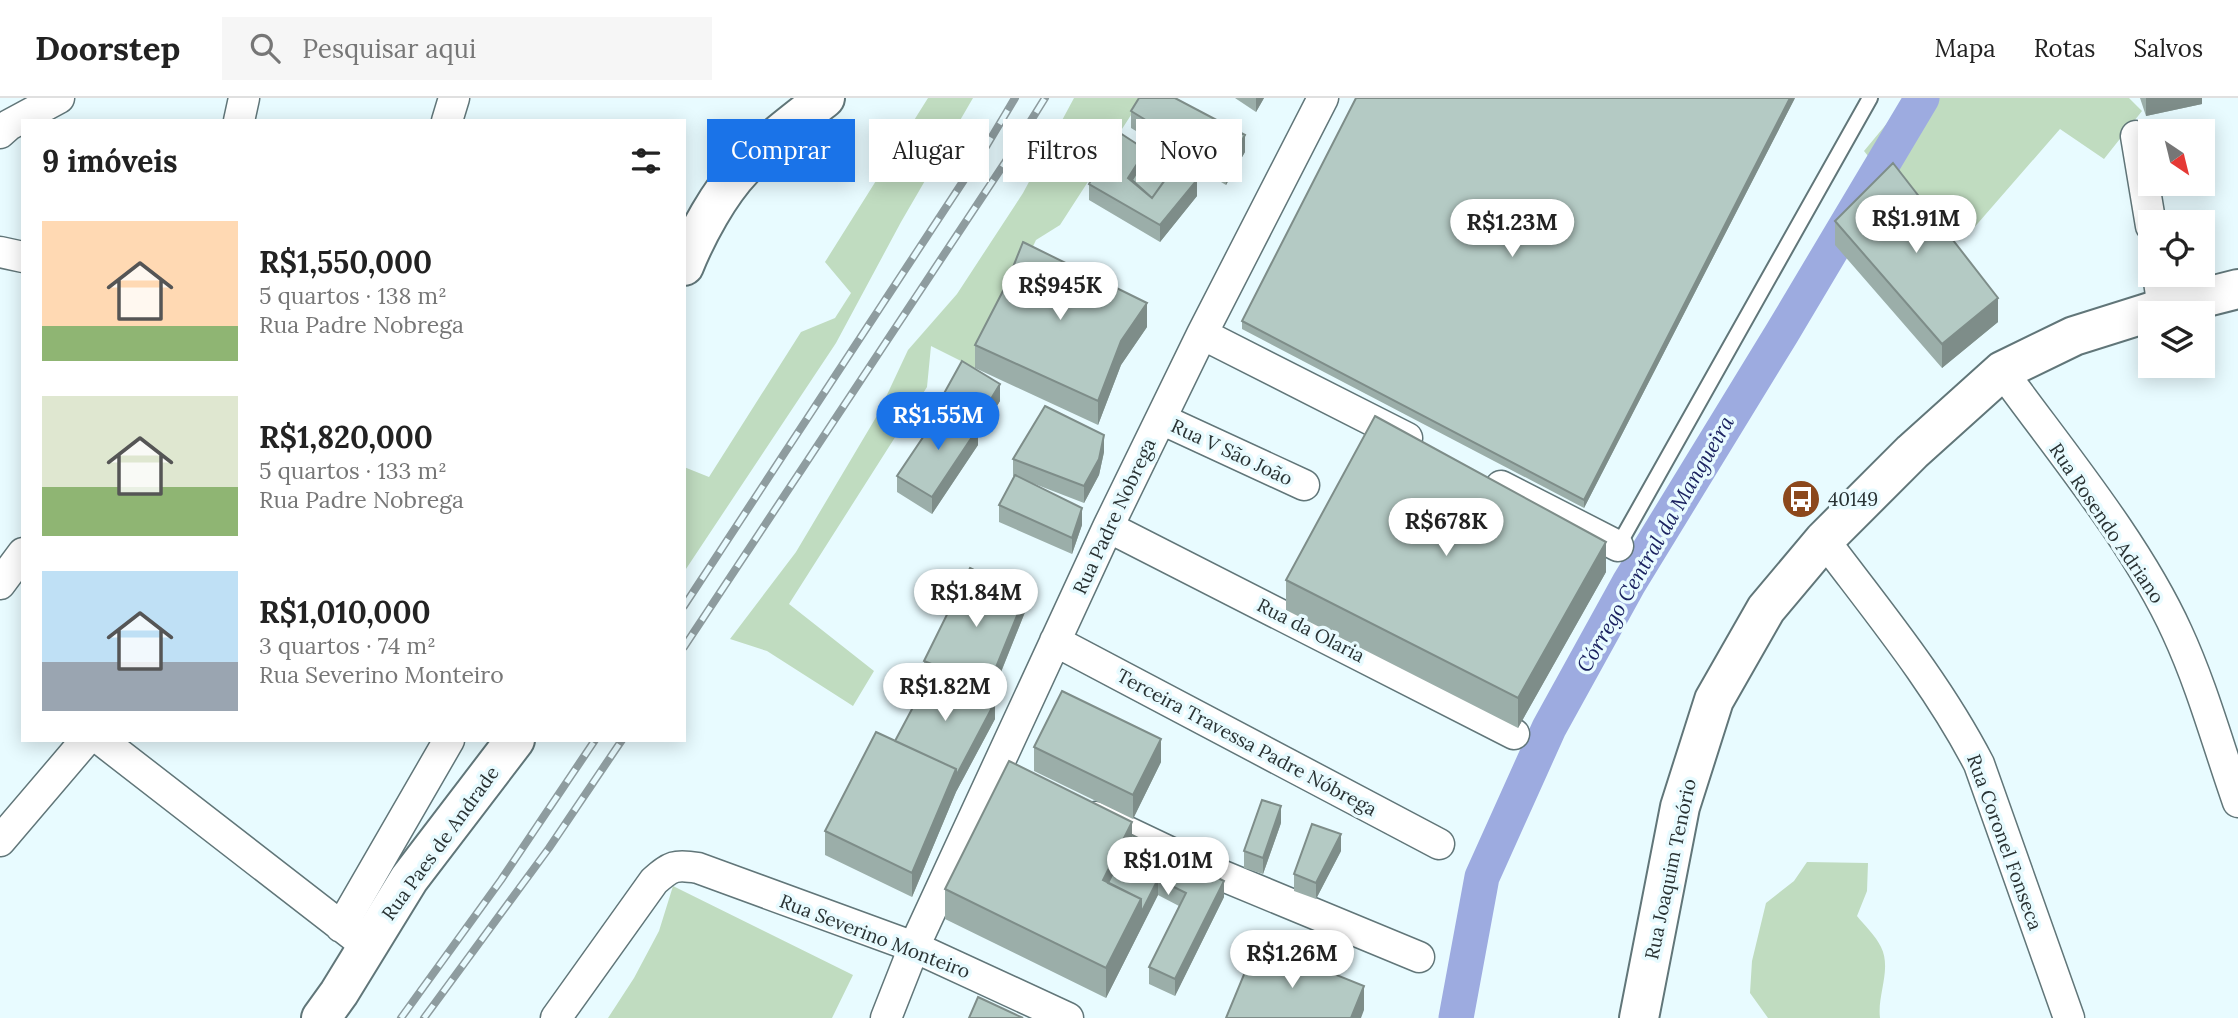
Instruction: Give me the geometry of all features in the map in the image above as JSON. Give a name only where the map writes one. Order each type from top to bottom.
[{"type":"street","points":[[0,133],[33,111],[60,98]]},
{"type":"street","points":[[239,119],[244,98]]},
{"type":"street","points":[[448,119],[454,98]]},
{"type":"street","points":[[686,262],[711,213],[742,169],[783,131],[825,98]]},
{"type":"street","name":"Rua Padre Nobrega","points":[[886,1018],[914,947],[1007,775],[1055,641],[1108,527],[1322,98]]},
{"type":"street","points":[[2136,136],[2148,210]]},
{"type":"street","points":[[0,251],[21,256]]},
{"type":"street","name":"Rua Joaquim Tenório","points":[[1639,1018],[1680,807],[1714,700],[1766,609],[1824,540],[1912,452],[2002,371],[2160,291],[2238,289]]},
{"type":"street","points":[[1202,334],[1434,452]]},
{"type":"street","name":"Rua Rosendo Adriano","points":[[2002,371],[2109,518],[2143,570],[2176,630],[2199,687],[2238,802]]},
{"type":"street","name":"Rua V São João","points":[[1161,419],[1304,485]]},
{"type":"street","points":[[1471,471],[1618,546]]},
{"type":"street","name":"Rua da Olaria","points":[[1108,527],[1514,734]]},
{"type":"street","name":"Rua Coronel Fonseca","points":[[1824,540],[1933,687],[1959,726],[1979,764],[2069,1018]]},
{"type":"street","points":[[0,584],[21,556]]},
{"type":"street","name":"Terceira Travessa Padre Nóbrega","points":[[1055,641],[1438,844]]},
{"type":"street","points":[[0,841],[84,742]]},
{"type":"street","points":[[104,742],[354,937],[448,742]]},
{"type":"street","name":"Rua Paes de Andrade","points":[[321,1018],[354,937],[409,879],[513,742]]},
{"type":"street","points":[[1067,803],[1199,866],[1419,957]]},
{"type":"street","name":"Rua Severino Monteiro","points":[[556,1018],[654,881],[667,869],[678,865],[698,869],[914,947],[1069,1018]]},
{"type":"lane","points":[[1618,546],[1870,98]]},
{"type":"green space","points":[[928,98],[973,98],[961,119],[915,119]]},
{"type":"green space","points":[[1074,98],[1142,98],[1122,129],[1122,119],[1063,119]]},
{"type":"green space","points":[[1908,98],[2129,98],[2142,111],[2104,159],[2060,129],[1972,230],[1965,222],[1940,213],[1923,225],[1864,151]]},
{"type":"green space","points":[[875,182],[924,182],[836,343],[686,569],[686,468],[709,477],[801,332],[835,318],[851,293],[825,262]]},
{"type":"green space","points":[[1029,182],[1088,182],[1060,225],[1036,240],[975,368],[931,346],[927,387],[789,604],[874,671],[853,706],[767,651],[730,639],[796,552],[878,414],[908,350],[957,294]]},
{"type":"green space","points":[[1807,862],[1868,863],[1867,891],[1857,916],[1876,939],[1884,955],[1885,973],[1880,1018],[1768,1018],[1750,993],[1752,961],[1766,903],[1794,881]]},
{"type":"green space","points":[[673,886],[853,975],[832,1018],[608,1018],[634,978],[659,931]]},
{"type":"building","points":[[1139,98],[1175,98],[1215,119],[1144,119],[1131,111]]},
{"type":"building","points":[[1356,98],[1790,98],[1584,500],[1242,321]]},
{"type":"building","points":[[1122,134],[1136,143],[1136,166],[1128,178],[1152,198],[1164,182],[1195,182],[1160,225],[1089,184],[1122,182]]},
{"type":"building","points":[[1893,163],[1998,298],[1942,344],[1835,221]]},
{"type":"building","points":[[1136,174],[1136,182],[1163,182],[1152,198],[1132,180]]},
{"type":"building","points":[[1023,242],[1147,303],[1121,341],[1098,401],[975,345],[1005,287]]},
{"type":"building","points":[[962,361],[1000,384],[980,417],[942,397]]},
{"type":"building","points":[[944,406],[978,428],[932,497],[897,476]]},
{"type":"building","points":[[1045,406],[1104,435],[1099,459],[1084,486],[1013,459]]},
{"type":"building","points":[[1375,416],[1606,542],[1518,698],[1286,580]]},
{"type":"building","points":[[1015,475],[1082,508],[1072,538],[999,505]]},
{"type":"building","points":[[970,568],[1025,596],[988,687],[924,661]]},
{"type":"building","points":[[929,677],[995,702],[956,776],[956,769],[895,741]]},
{"type":"building","points":[[1062,691],[1161,739],[1133,795],[1034,747]]},
{"type":"building","points":[[876,732],[956,769],[912,873],[825,831]]},
{"type":"building","points":[[1009,761],[1132,822],[1103,880],[1141,899],[1106,968],[945,889]]},
{"type":"building","points":[[1262,800],[1281,806],[1263,858],[1244,851]]},
{"type":"building","points":[[1312,824],[1341,834],[1316,883],[1294,874]]},
{"type":"building","points":[[1132,835],[1224,881],[1175,979],[1149,967],[1186,893],[1158,879],[1141,913],[1141,899],[1108,883]]},
{"type":"building","points":[[1257,943],[1364,986],[1351,1018],[1226,1018]]},
{"type":"building","points":[[978,997],[1023,1018],[969,1018]]},
{"type":"waterway","name":"Córrego Central da Mangueira","points":[[1456,1018],[1482,877],[1549,728],[1629,583],[1922,98]]},
{"type":"railway","points":[[686,603],[987,145],[1015,98]]},
{"type":"railway","points":[[686,644],[1045,98]]},
{"type":"railway","points":[[401,1018],[501,880],[594,742]]},
{"type":"railway","points":[[424,1018],[549,848],[621,742]]},
{"type":"place","name":"40149","points":[[1801,499]]}]
